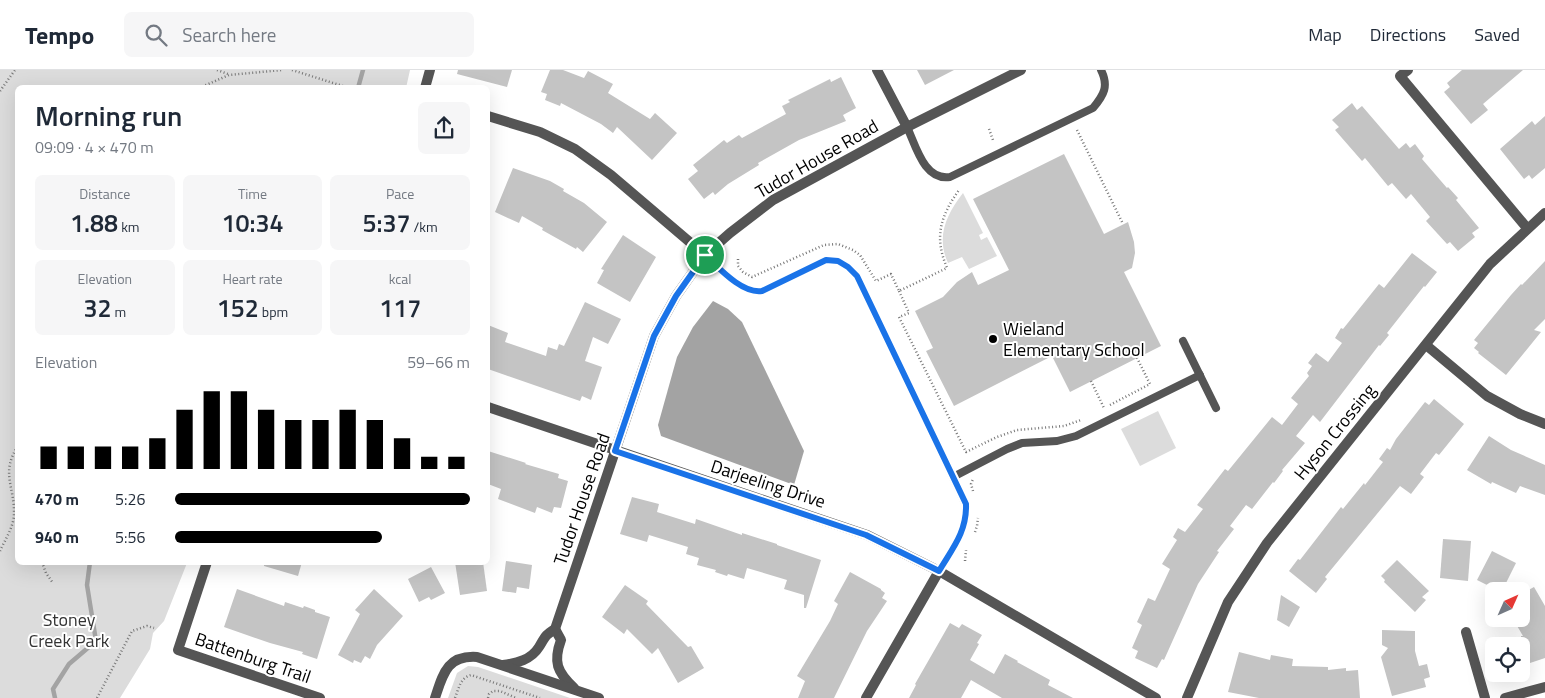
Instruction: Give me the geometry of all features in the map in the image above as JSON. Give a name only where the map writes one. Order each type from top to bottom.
[{"type":"street","points":[[426,85],[430,70]]},
{"type":"street","points":[[877,70],[907,127]]},
{"type":"street","name":"Tudor House Road","points":[[504,665],[519,663],[532,656],[539,648],[545,635],[555,629],[654,336],[676,296],[705,255],[773,200],[907,127],[1021,70]]},
{"type":"street","points":[[1408,70],[1400,76],[1527,228]]},
{"type":"street","points":[[490,117],[540,132],[574,150],[611,175],[705,255]]},
{"type":"street","name":"Hyson Crossing","points":[[1187,698],[1228,602],[1267,543],[1490,264],[1545,213]]},
{"type":"street","points":[[1426,345],[1487,396],[1520,414],[1545,424]]},
{"type":"street","name":"Darjeeling Drive","points":[[490,408],[866,535],[939,571],[1156,698]]},
{"type":"street","name":"Battenburg Trail","points":[[206,565],[178,650],[320,698]]},
{"type":"street","points":[[866,698],[939,571]]},
{"type":"street","name":"Tudor House Road","points":[[555,629],[560,640],[556,655],[558,668],[565,680],[578,691]]},
{"type":"street","points":[[1466,632],[1485,698]]},
{"type":"street","name":"Tudor House Road","points":[[435,696],[444,672],[457,659],[467,656],[504,665],[599,698]]},
{"type":"street","points":[[1505,698],[1545,686]]},
{"type":"lane","points":[[907,127],[925,166],[932,174],[941,179],[950,177],[1093,108],[1105,90],[1106,80],[1101,70]]},
{"type":"lane","points":[[705,255],[747,290],[756,292],[826,260],[838,261],[857,276],[966,504],[964,530],[939,571]]},
{"type":"lane","points":[[1183,341],[1216,408]]},
{"type":"lane","points":[[953,477],[1007,449],[1022,444],[1058,441],[1076,436],[1200,375]]},
{"type":"path","points":[[0,91],[15,70]]},
{"type":"path","points":[[217,70],[229,75]]},
{"type":"path","points":[[206,85],[229,75],[282,70]]},
{"type":"path","points":[[292,70],[338,85]]},
{"type":"path","points":[[989,129],[993,140]]},
{"type":"path","points":[[1077,130],[1123,224]]},
{"type":"path","points":[[899,291],[947,268],[941,254],[939,238],[942,222],[950,203],[959,190]]},
{"type":"path","points":[[738,259],[738,266],[752,278],[824,244],[838,244],[860,255],[876,281],[890,274],[909,312],[899,317],[966,452],[1017,430],[1064,426],[1086,418]]},
{"type":"path","points":[[1098,411],[1150,384],[1137,358]]},
{"type":"path","points":[[1091,381],[1104,408]]},
{"type":"path","points":[[15,450],[8,467],[15,510]]},
{"type":"path","points":[[0,551],[15,518]]},
{"type":"path","points":[[43,565],[53,583]]},
{"type":"path","points":[[97,698],[132,631],[147,626],[154,628]]},
{"type":"path","points":[[455,698],[461,681],[464,677],[471,675],[540,698]]},
{"type":"path","points":[[505,693],[507,687]]},
{"type":"path","points":[[488,698],[489,694],[493,691],[505,693],[516,698]]},
{"type":"green space","name":"Stoney Creek Park","points":[[0,70],[410,70],[407,85],[15,85],[15,565],[186,565],[164,621],[153,633],[150,649],[120,698],[0,698]]},
{"type":"green space","points":[[963,193],[983,233],[979,235],[981,240],[987,237],[997,256],[969,269],[962,257],[948,263],[943,244],[943,235],[948,218]]},
{"type":"green space","points":[[1158,411],[1176,448],[1140,466],[1121,429]]},
{"type":"green space","points":[[468,666],[478,667],[570,698],[448,698],[457,673]]},
{"type":"shaded area","points":[[713,301],[728,309],[742,322],[804,451],[794,485],[661,436],[658,425],[677,357],[693,327]]},
{"type":"building","points":[[458,70],[512,70],[507,87],[457,74]]},
{"type":"building","points":[[550,70],[563,70],[584,78],[588,71],[613,84],[608,93],[650,119],[655,113],[677,133],[652,160],[617,127],[613,133],[601,124],[561,103],[560,106],[545,100],[547,94],[541,92]]},
{"type":"building","points":[[917,70],[954,70],[925,85]]},
{"type":"building","points":[[1462,70],[1523,70],[1483,104],[1488,110],[1471,124],[1444,92],[1450,87],[1447,83]]},
{"type":"building","points":[[841,77],[856,108],[843,115],[846,121],[799,140],[758,163],[759,165],[728,184],[715,195],[713,192],[704,199],[688,179],[698,171],[693,165],[724,140],[727,143],[739,135],[742,138],[786,114],[782,106],[790,102],[788,100],[830,79],[831,82]]},
{"type":"building","points":[[1352,103],[1357,110],[1362,106],[1399,149],[1406,143],[1410,148],[1415,144],[1424,156],[1422,159],[1458,198],[1456,200],[1479,228],[1472,233],[1475,237],[1458,251],[1450,242],[1447,244],[1426,221],[1430,217],[1411,194],[1406,199],[1392,183],[1388,186],[1365,158],[1362,161],[1335,130],[1339,127],[1332,120]]},
{"type":"building","points":[[1545,116],[1545,168],[1532,179],[1529,175],[1524,179],[1500,149],[1532,121],[1535,125]]},
{"type":"building","points":[[1064,154],[1104,234],[1128,222],[1135,253],[1132,268],[1124,272],[1161,346],[1070,392],[1052,356],[954,406],[926,351],[933,348],[915,311],[943,297],[957,282],[972,272],[978,285],[1009,270],[973,199]]},
{"type":"building","points":[[513,168],[550,181],[564,189],[563,191],[584,203],[607,222],[583,252],[577,247],[576,249],[542,230],[543,228],[522,216],[519,223],[495,212]]},
{"type":"building","points":[[623,235],[656,257],[630,302],[597,283],[604,270],[601,269]]},
{"type":"building","points":[[1412,253],[1437,272],[1387,333],[1389,335],[1379,345],[1320,422],[1313,415],[1296,436],[1305,443],[1282,470],[1274,483],[1252,509],[1246,505],[1230,526],[1234,529],[1217,551],[1219,552],[1198,584],[1164,660],[1162,659],[1157,668],[1135,658],[1138,651],[1132,648],[1142,625],[1137,622],[1148,598],[1155,601],[1170,569],[1162,564],[1177,540],[1173,537],[1178,528],[1185,532],[1203,509],[1197,505],[1225,469],[1228,471],[1272,417],[1282,425],[1298,404],[1291,398],[1309,376],[1307,373],[1312,366],[1308,363],[1316,353],[1328,362],[1342,343],[1335,338],[1341,328],[1343,329],[1379,284],[1384,288]]},
{"type":"building","points":[[1545,261],[1545,319],[1534,330],[1541,332],[1506,375],[1478,353],[1474,348],[1478,343],[1474,340],[1511,295]]},
{"type":"building","points":[[585,302],[621,319],[608,344],[593,337],[585,361],[602,367],[591,400],[582,396],[580,401],[490,370],[490,326],[508,333],[505,342],[546,356],[548,347],[557,350],[559,344],[564,346]]},
{"type":"building","points":[[1434,399],[1464,424],[1439,455],[1436,453],[1420,474],[1424,477],[1411,494],[1400,486],[1325,577],[1327,579],[1316,593],[1289,571],[1298,559],[1300,560],[1341,507],[1343,509],[1364,483],[1365,485],[1383,462],[1379,459],[1387,448],[1390,450],[1396,439],[1425,402],[1429,405]]},
{"type":"building","points":[[1489,436],[1511,450],[1545,465],[1545,495],[1520,486],[1516,493],[1492,482],[1491,484],[1467,470]]},
{"type":"building","points":[[490,452],[559,474],[558,478],[568,481],[561,508],[554,507],[552,513],[537,507],[535,513],[498,499],[501,489],[490,485]]},
{"type":"building","points":[[632,497],[659,504],[657,512],[695,524],[696,519],[821,560],[806,608],[804,608],[804,595],[784,589],[787,580],[747,568],[744,579],[728,574],[727,576],[715,572],[716,570],[697,565],[699,558],[686,554],[688,547],[649,535],[647,542],[620,534]]},
{"type":"building","points":[[1443,539],[1471,541],[1468,581],[1440,578]]},
{"type":"building","points":[[1492,551],[1516,563],[1506,582],[1485,582],[1485,584],[1477,580]]},
{"type":"building","points":[[1397,560],[1429,591],[1422,597],[1426,600],[1415,612],[1384,582],[1385,580],[1381,576]]},
{"type":"building","points":[[506,561],[532,565],[529,589],[517,587],[516,593],[502,591]]},
{"type":"building","points":[[264,565],[301,565],[298,576]]},
{"type":"building","points":[[455,565],[483,565],[487,591],[460,595]]},
{"type":"building","points":[[431,567],[445,593],[431,600],[429,597],[419,602],[408,579]]},
{"type":"building","points":[[850,572],[881,589],[885,593],[882,598],[887,601],[867,631],[834,698],[798,698],[805,681],[797,676],[830,621],[838,604],[834,601]]},
{"type":"building","points":[[625,585],[648,601],[646,604],[688,647],[691,646],[704,668],[678,683],[658,648],[652,654],[627,629],[624,634],[602,617]]},
{"type":"building","points":[[1534,587],[1545,606],[1545,658],[1530,663],[1530,637],[1521,637],[1523,636],[1518,628],[1530,628],[1530,589]]},
{"type":"building","points":[[237,589],[284,606],[285,602],[303,608],[304,606],[330,617],[317,659],[302,654],[303,652],[224,627]]},
{"type":"building","points":[[374,589],[403,616],[377,645],[370,659],[365,656],[361,663],[354,660],[353,663],[338,655],[360,614],[355,610]]},
{"type":"building","points":[[1281,595],[1300,607],[1289,627],[1277,620]]},
{"type":"building","points":[[950,623],[959,628],[962,624],[982,635],[970,660],[994,674],[1005,654],[1050,680],[1048,685],[1073,698],[1002,698],[971,680],[961,698],[909,698]]},
{"type":"building","points":[[1382,630],[1415,631],[1415,651],[1419,666],[1427,664],[1430,677],[1424,679],[1426,687],[1392,696],[1381,657],[1388,648],[1382,645]]},
{"type":"building","points":[[1239,652],[1270,660],[1271,655],[1293,659],[1292,666],[1328,667],[1328,670],[1346,668],[1346,671],[1358,670],[1360,698],[1259,698],[1228,692]]},
{"type":"waterway","points":[[359,85],[363,70]]},
{"type":"waterway","points":[[55,698],[53,689],[69,664],[96,641],[87,585],[90,565]]},
{"type":"place","name":"Wieland Elementary School","points":[[993,339]]},
{"type":"route","points":[[705,255],[740,285],[747,290],[756,292],[762,291],[826,260],[838,261],[857,276],[966,504],[964,530],[939,571],[866,535],[615,451],[654,336],[676,296],[705,255]]}]
